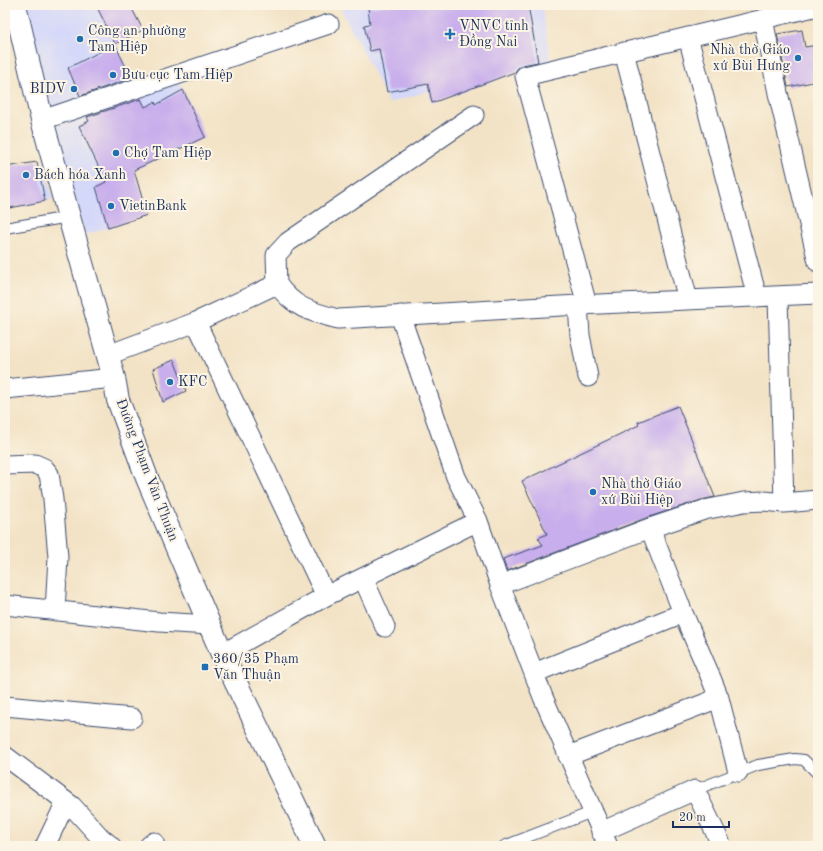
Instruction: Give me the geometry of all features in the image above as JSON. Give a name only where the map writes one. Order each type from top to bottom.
[{"type":"main road","name":"Đường Phạm Văn Thuận","points":[[14,5],[42,120],[108,355],[118,400],[147,478],[222,654],[315,846]]},
{"type":"street","points":[[588,377],[580,335],[583,305],[525,76],[818,6]]},
{"type":"street","points":[[763,19],[778,93],[818,262]]},
{"type":"street","points":[[42,120],[329,24]]},
{"type":"street","points":[[688,37],[757,297]]},
{"type":"street","points":[[624,52],[688,300]]},
{"type":"street","points":[[474,115],[288,242],[276,255],[278,284],[283,292],[299,306],[318,314],[338,319],[583,305],[818,294]]},
{"type":"street","points":[[108,355],[196,322],[278,284]]},
{"type":"street","points":[[778,297],[784,503]]},
{"type":"street","points":[[400,315],[456,477],[478,521],[500,585],[534,673],[604,839],[696,790],[722,846]]},
{"type":"street","points":[[196,322],[326,596]]},
{"type":"street","points":[[5,389],[114,378]]},
{"type":"street","points":[[5,465],[35,464],[44,468],[49,474],[53,499],[58,557],[55,611]]},
{"type":"street","points":[[500,585],[650,528],[704,510],[744,502],[764,501],[784,503],[818,500]]},
{"type":"street","points":[[222,654],[326,596],[478,521]]},
{"type":"street","points":[[650,528],[683,614],[719,698],[738,772]]},
{"type":"street","points":[[363,578],[385,627]]},
{"type":"street","points":[[5,605],[159,622],[210,625]]},
{"type":"street","points":[[534,673],[683,614]]},
{"type":"street","points":[[568,756],[719,698]]},
{"type":"street","points":[[5,706],[132,718]]},
{"type":"street","points":[[5,756],[72,806],[110,846]]},
{"type":"street","points":[[45,846],[66,802]]},
{"type":"lane","points":[[5,228],[70,217]]},
{"type":"lane","points":[[696,790],[758,765],[800,759],[807,761],[818,774]]},
{"type":"lane","points":[[504,846],[592,812]]},
{"type":"shaded area","points":[[25,5],[130,5],[143,31],[116,44],[133,82],[50,110]]},
{"type":"shaded area","name":"VNVC tỉnh Đồng Nai","points":[[339,5],[542,5],[551,63],[523,70],[432,103],[429,91],[389,103]]},
{"type":"shaded area","name":"Chợ Tam Hiệp","points":[[179,81],[205,137],[134,170],[147,215],[85,235],[53,123]]},
{"type":"shaded area","points":[[42,161],[53,199],[5,209],[5,167]]},
{"type":"building","points":[[96,5],[130,5],[143,30],[115,44]]},
{"type":"building","name":"VNVC tỉnh Đồng Nai","points":[[384,5],[528,5],[538,62],[522,65],[515,72],[432,103],[428,84],[387,92],[379,49],[370,51],[364,25],[370,24],[368,8]]},
{"type":"building","name":"Nhà thờ Giáo xứ Bùi Hưng","points":[[802,30],[805,47],[818,45],[818,81],[788,87],[777,34]]},
{"type":"building","points":[[115,44],[131,78],[80,96],[68,68]]},
{"type":"building","name":"Chợ Tam Hiệp","points":[[183,90],[205,137],[134,170],[147,215],[108,228],[96,187],[106,182],[79,126],[89,121],[87,117],[141,99],[145,107],[155,102],[156,105]]},
{"type":"building","points":[[37,162],[45,201],[5,209],[5,167]]},
{"type":"building","name":"KFC","points":[[174,360],[186,391],[163,402],[153,369]]},
{"type":"building","name":"Nhà thờ Giáo xứ Bùi Hiệp","points":[[678,406],[715,497],[701,500],[646,518],[507,571],[503,559],[543,545],[538,538],[547,534],[522,481],[639,425],[638,422]]},
{"type":"place","name":"VNVC tỉnh Đồng Nai","points":[[450,34]]},
{"type":"place","name":"Công an phường Tam Hiệp","points":[[80,39]]},
{"type":"place","name":"Nhà thờ Giáo xứ Bùi Hưng","points":[[798,58]]},
{"type":"place","name":"Bưu cục Tam Hiệp","points":[[113,75]]},
{"type":"place","name":"BIDV","points":[[74,89]]},
{"type":"place","name":"Chợ Tam Hiệp","points":[[116,153]]},
{"type":"place","name":"Bách hóa Xanh","points":[[26,175]]},
{"type":"place","name":"VietinBank","points":[[111,206]]},
{"type":"place","name":"KFC","points":[[170,382]]},
{"type":"place","name":"Nhà thờ Giáo xứ Bùi Hiệp","points":[[593,492]]},
{"type":"place","name":"360/35 Phạm Văn Thuận","points":[[205,667]]}]
